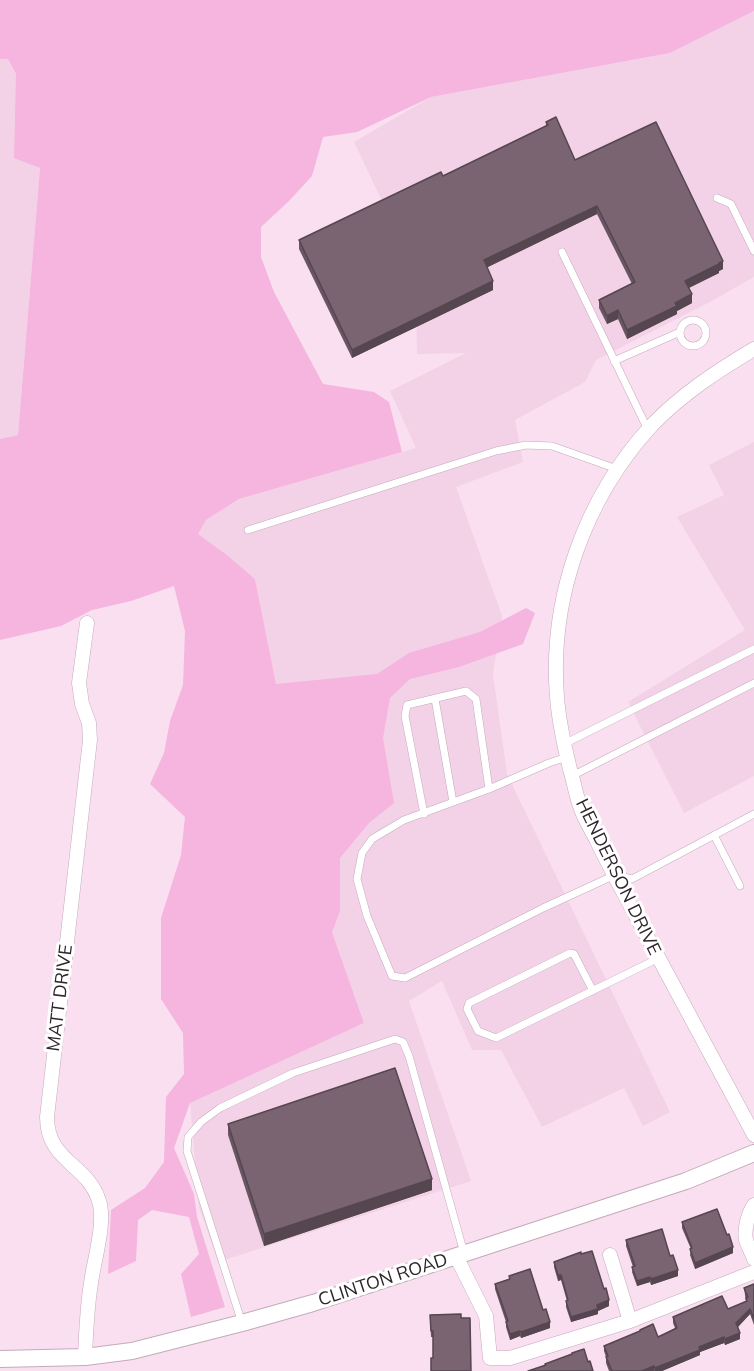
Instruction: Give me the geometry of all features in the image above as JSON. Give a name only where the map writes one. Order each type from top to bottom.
[{"type":"street","name":"HENDERSON DRIVE","points":[[754,349],[680,399],[648,430],[617,469],[590,516],[576,550],[559,623],[556,660],[557,697],[566,751],[581,809],[754,1135]]},
{"type":"street","name":"MATT DRIVE","points":[[85,1357],[90,1286],[101,1223],[100,1202],[88,1181],[56,1149],[49,1137],[47,1117],[90,740],[89,723],[82,704],[80,683],[87,623]]},
{"type":"street","name":"CLINTON ROAD","points":[[0,1359],[85,1357],[132,1351],[242,1323],[313,1303],[687,1181],[754,1153]]},
{"type":"street","points":[[754,1205],[746,1224],[746,1239],[754,1259]]},
{"type":"street","points":[[460,1255],[486,1316],[490,1365],[630,1322],[754,1272]]},
{"type":"street","points":[[610,1255],[630,1322]]},
{"type":"lane","points":[[717,198],[731,204],[754,251]]},
{"type":"lane","points":[[562,252],[648,430]]},
{"type":"lane","points":[[614,361],[680,332]]},
{"type":"lane","points":[[248,530],[496,451],[526,445],[552,446],[617,469]]},
{"type":"lane","points":[[754,649],[566,751],[549,763],[489,789],[404,820],[372,838],[362,853],[357,879],[367,916],[392,975],[405,978],[543,908],[615,875],[632,879],[754,814]]},
{"type":"lane","points":[[572,776],[754,683]]},
{"type":"lane","points":[[424,814],[405,716],[407,705],[466,691],[476,699],[489,789]]},
{"type":"lane","points":[[435,699],[453,802]]},
{"type":"lane","points":[[714,835],[740,886]]},
{"type":"lane","points":[[593,991],[574,954],[570,953],[470,1003],[467,1009],[478,1031],[496,1038],[593,991],[659,958]]},
{"type":"lane","points":[[242,1323],[188,1151],[188,1137],[201,1122],[220,1108],[293,1073],[394,1039],[403,1042],[409,1056],[460,1255]]},
{"type":"shaded area","points":[[0,0],[754,0],[754,11],[670,53],[431,97],[357,132],[323,137],[312,176],[261,227],[261,257],[274,292],[323,384],[374,392],[389,402],[402,452],[239,499],[206,520],[198,534],[255,579],[276,684],[377,674],[409,653],[480,632],[526,608],[535,613],[523,644],[459,667],[410,679],[390,698],[383,738],[394,803],[369,823],[340,858],[340,911],[332,932],[364,1023],[190,1103],[174,1148],[194,1194],[197,1217],[225,1307],[191,1317],[181,1274],[199,1254],[189,1217],[152,1210],[138,1220],[136,1261],[108,1274],[111,1210],[145,1188],[164,1162],[166,1097],[184,1074],[183,1033],[161,999],[161,918],[181,855],[185,817],[150,784],[164,753],[170,721],[183,685],[185,631],[174,586],[131,601],[92,610],[61,626],[0,640],[0,439],[18,435],[40,168],[14,158],[16,74],[8,59],[0,59]]},
{"type":"shaded area","points":[[754,11],[754,277],[596,360],[585,382],[515,420],[523,462],[456,487],[502,616],[493,674],[507,774],[670,1112],[643,1126],[624,1088],[542,1127],[501,1050],[472,1050],[442,981],[409,1001],[471,1181],[218,1262],[199,1207],[190,1102],[364,1023],[329,923],[255,579],[198,534],[206,520],[239,499],[416,448],[390,391],[466,353],[417,354],[415,219],[385,207],[354,142],[431,97],[670,53]]},
{"type":"shaded area","points":[[0,59],[8,59],[16,74],[40,168],[18,435],[0,439]]},
{"type":"shaded area","points":[[754,442],[754,776],[684,813],[628,702],[745,630],[677,517],[724,495],[709,465]]},
{"type":"building","points":[[556,117],[575,160],[656,122],[723,261],[685,281],[692,294],[675,303],[677,306],[627,330],[618,310],[607,316],[599,300],[635,282],[597,206],[484,260],[493,281],[352,350],[299,240],[441,172],[443,176],[548,125],[546,122]]},
{"type":"building","points":[[395,1068],[432,1179],[264,1234],[228,1124]]},
{"type":"building","points":[[717,1209],[733,1247],[695,1263],[682,1222]]},
{"type":"building","points":[[662,1229],[670,1256],[673,1255],[678,1270],[637,1281],[632,1267],[635,1266],[626,1240]]},
{"type":"building","points":[[592,1251],[609,1300],[597,1305],[598,1309],[571,1317],[561,1275],[558,1275],[554,1262],[581,1252],[581,1254]]},
{"type":"building","points":[[530,1269],[543,1310],[546,1309],[550,1322],[510,1334],[506,1322],[508,1321],[495,1284],[510,1279],[509,1276]]},
{"type":"building","points":[[754,1284],[754,1319],[750,1309],[736,1323],[740,1333],[699,1347],[700,1350],[655,1368],[654,1366],[642,1371],[612,1371],[604,1346],[653,1324],[658,1337],[677,1328],[673,1317],[722,1296],[728,1309],[747,1301],[748,1297],[744,1288]]},
{"type":"building","points":[[461,1314],[461,1318],[470,1318],[471,1371],[431,1371],[433,1331],[431,1331],[430,1315]]},
{"type":"building","points":[[584,1349],[593,1371],[528,1371],[546,1365]]}]
